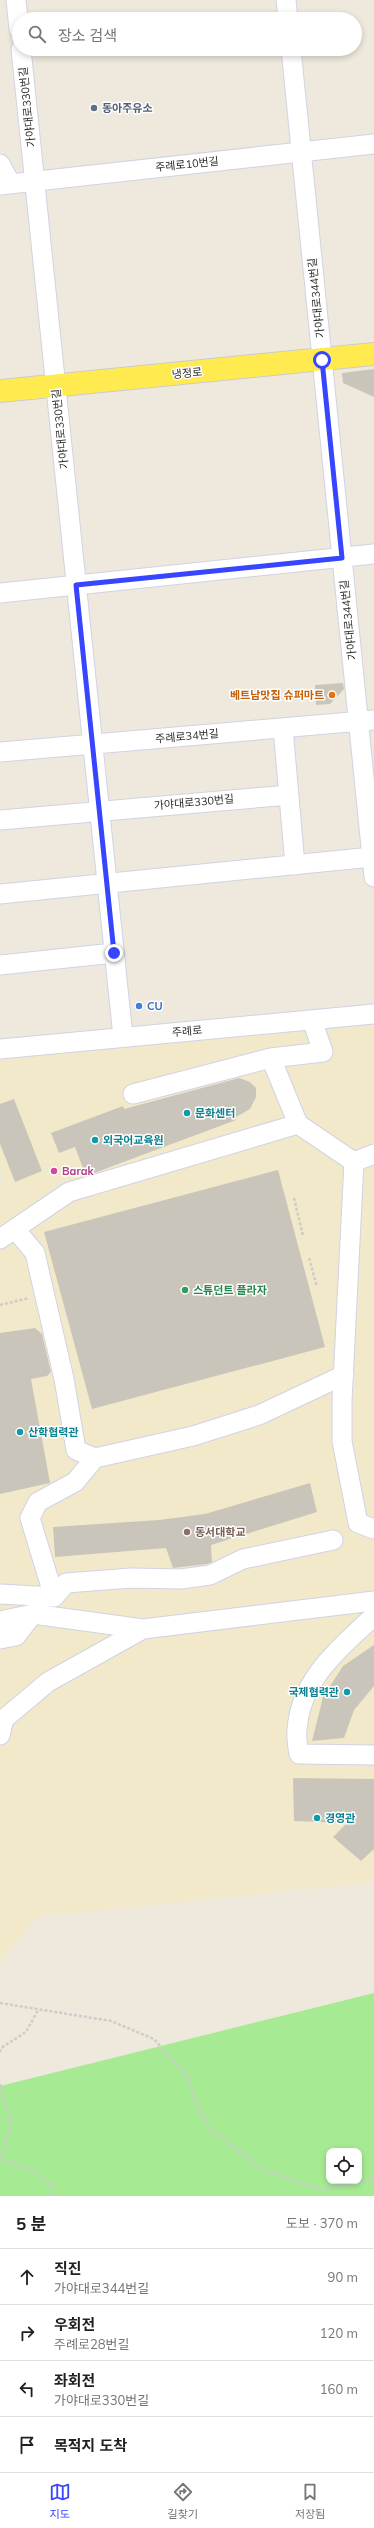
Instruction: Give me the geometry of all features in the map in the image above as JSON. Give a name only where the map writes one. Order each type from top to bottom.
[{"type":"main road","name":"냉정로","points":[[0,392],[374,354]]},
{"type":"street","points":[[16,0],[17,12]]},
{"type":"street","points":[[286,0],[287,12]]},
{"type":"street","name":"가야대로330번길","points":[[22,56],[123,1037]]},
{"type":"street","name":"가야대로344번길","points":[[292,56],[342,558],[366,721],[374,878]]},
{"type":"street","name":"주례로10번길","points":[[5,184],[374,144]]},
{"type":"street","points":[[0,164],[5,184]]},
{"type":"street","points":[[0,593],[374,554]]},
{"type":"street","name":"주례로34번길","points":[[0,752],[366,721]]},
{"type":"street","points":[[283,728],[295,865]]},
{"type":"street","name":"가야대로330번길","points":[[0,820],[99,810],[289,795]]},
{"type":"street","points":[[0,894],[372,857]]},
{"type":"street","points":[[0,965],[114,953]]},
{"type":"street","name":"주례로","points":[[0,1049],[374,1014]]},
{"type":"street","points":[[133,1094],[271,1058],[323,1052],[312,1020]]},
{"type":"street","points":[[271,1058],[298,1124],[354,1162]]},
{"type":"street","points":[[298,1124],[69,1192],[7,1234],[35,1253],[64,1379],[76,1450],[95,1458],[193,1436],[260,1415],[344,1375]]},
{"type":"street","points":[[354,1162],[374,1154]]},
{"type":"street","points":[[354,1162],[342,1441],[358,1523],[374,1529]]},
{"type":"street","points":[[54,1597],[30,1518],[38,1502],[75,1482],[95,1458]]},
{"type":"street","points":[[54,1597],[66,1583],[131,1578],[181,1579],[210,1575],[243,1559],[333,1540]]},
{"type":"street","points":[[0,1594],[54,1597]]},
{"type":"street","points":[[0,1621],[33,1614],[143,1629],[374,1601]]},
{"type":"street","points":[[0,1640],[16,1636],[33,1614]]},
{"type":"street","points":[[374,1616],[325,1661],[305,1695],[297,1730],[299,1754],[374,1755]]},
{"type":"street","points":[[0,1735],[4,1719],[48,1682],[143,1629]]},
{"type":"path","points":[[294,1198],[303,1236]]},
{"type":"path","points":[[309,1258],[317,1287]]},
{"type":"path","points":[[0,1304],[32,1297]]},
{"type":"path","points":[[0,2004],[111,2021],[154,2039],[188,2078],[196,2104],[211,2130],[263,2169],[322,2190],[374,2179]]},
{"type":"path","points":[[0,2052],[1,2048],[26,2032],[38,2010]]},
{"type":"path","points":[[0,2084],[11,2125],[1,2159],[32,2171],[53,2186],[51,2196]]},
{"type":"shaded area","name":"동서대학교","points":[[374,1014],[374,1882],[36,1917],[0,1963],[0,1183],[3,1182],[0,1170],[0,1049]]},
{"type":"green space","points":[[374,1993],[374,2196],[0,2196],[0,2086]]},
{"type":"building","points":[[374,369],[374,397],[343,383],[342,373]]},
{"type":"building","points":[[343,683],[344,689],[330,704],[316,705],[315,685]]},
{"type":"building","points":[[239,1078],[250,1082],[256,1088],[256,1097],[250,1109],[236,1117],[236,1120],[86,1176],[75,1147],[59,1153],[51,1133],[123,1106],[124,1109]]},
{"type":"building","points":[[14,1099],[42,1171],[15,1182],[0,1144],[0,1104]]},
{"type":"building","name":"스튜던트 플라자","points":[[278,1170],[325,1347],[92,1409],[44,1232]]},
{"type":"building","name":"산학협력관","points":[[35,1328],[42,1334],[51,1372],[47,1376],[31,1379],[50,1483],[0,1494],[0,1333]]},
{"type":"building","points":[[310,1483],[317,1512],[211,1545],[212,1562],[207,1564],[173,1568],[166,1548],[55,1557],[53,1527],[159,1520],[205,1514]]},
{"type":"building","name":"국제협력관","points":[[374,1645],[374,1686],[354,1710],[344,1738],[312,1741],[323,1697],[343,1666]]},
{"type":"building","name":"경영관","points":[[293,1778],[374,1779],[374,1849],[361,1861],[333,1837],[347,1823],[294,1821]]},
{"type":"place","name":"동아주유소","points":[[94,108]]},
{"type":"place","name":"베트남맛집 슈퍼마트","points":[[332,695]]},
{"type":"place","name":"CU","points":[[139,1006]]},
{"type":"place","name":"문화센터","points":[[187,1113]]},
{"type":"place","name":"외국어교육원","points":[[95,1140]]},
{"type":"place","name":"Barak","points":[[54,1171]]},
{"type":"place","name":"스튜던트 플라자","points":[[185,1290]]},
{"type":"place","name":"산학협력관","points":[[20,1432]]},
{"type":"place","name":"동서대학교","points":[[187,1532]]},
{"type":"place","name":"국제협력관","points":[[347,1692]]},
{"type":"place","name":"경영관","points":[[317,1818]]},
{"type":"route","points":[[114,953],[76,585],[342,558],[322,360]]}]
